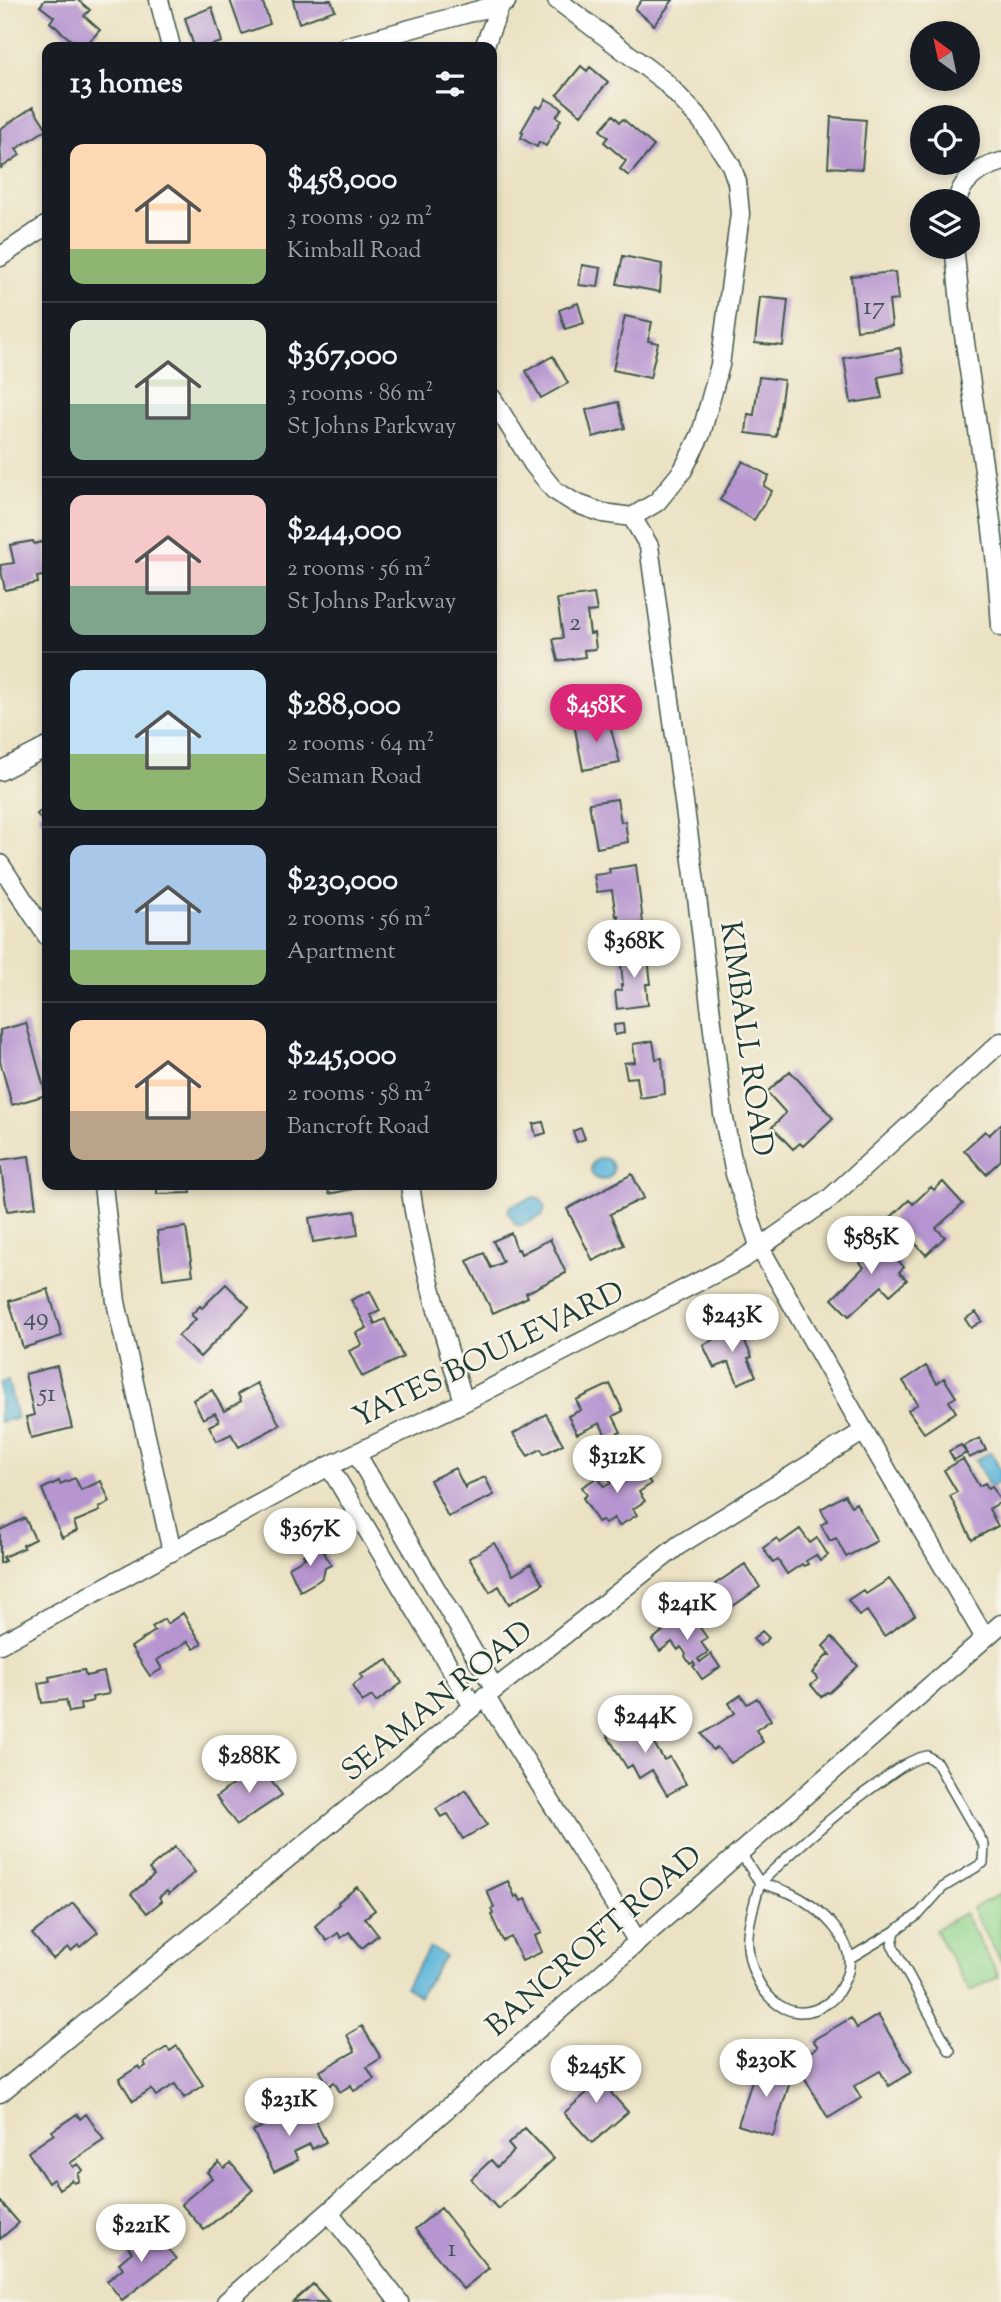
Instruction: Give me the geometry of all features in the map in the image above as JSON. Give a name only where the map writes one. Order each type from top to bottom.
[{"type":"street","points":[[159,0],[170,42]]},
{"type":"street","points":[[497,406],[533,464],[554,490],[575,503],[603,513],[632,517],[657,502],[683,470],[701,434],[720,365],[740,214],[737,182],[731,165],[701,120],[664,81],[557,0]]},
{"type":"street","points":[[363,42],[505,2]]},
{"type":"street","points":[[486,42],[505,2]]},
{"type":"street","points":[[960,189],[966,181],[986,166],[1001,162]]},
{"type":"street","points":[[0,257],[42,228]]},
{"type":"street","points":[[955,259],[964,340],[988,500],[1001,627]]},
{"type":"street","name":"KIMBALL ROAD","points":[[632,517],[649,545],[723,1114],[735,1174],[760,1248],[985,1638]]},
{"type":"street","points":[[0,771],[42,750]]},
{"type":"street","points":[[0,864],[42,928]]},
{"type":"street","name":"YATES BOULEVARD","points":[[0,1644],[329,1466],[464,1402],[719,1272],[760,1248],[829,1199],[1001,1042]]},
{"type":"street","points":[[104,1190],[116,1303],[172,1552]]},
{"type":"street","points":[[411,1190],[437,1310],[464,1402]]},
{"type":"street","name":"SEAMAN ROAD","points":[[0,2093],[484,1697],[679,1545],[864,1432]]},
{"type":"street","points":[[356,1453],[484,1697]]},
{"type":"street","points":[[329,1466],[484,1697],[638,1942]]},
{"type":"street","name":"BANCROFT ROAD","points":[[226,2302],[1001,1623]]},
{"type":"street","points":[[329,2212],[398,2302]]},
{"type":"lane","points":[[740,1852],[760,1883],[792,1894],[827,1917],[840,1934],[850,1958],[848,1973],[837,1995],[824,2006],[806,2011],[787,2011],[773,2003],[758,1982],[747,1946],[760,1883],[797,1846],[853,1800],[911,1760],[927,1756],[937,1763],[984,1846],[983,1863],[942,1888],[919,1914],[850,1958]]},
{"type":"lane","points":[[895,1931],[892,1945],[950,2051]]},
{"type":"green space","points":[[1001,1893],[1001,1961],[972,1909]]},
{"type":"green space","points":[[964,1913],[999,1976],[970,1992],[935,1930]]},
{"type":"water","points":[[602,1158],[610,1161],[613,1169],[610,1177],[602,1180],[594,1177],[591,1169],[594,1161]]},
{"type":"water","points":[[534,1197],[541,1199],[545,1207],[543,1215],[520,1226],[514,1224],[508,1212],[510,1206]]},
{"type":"water","points":[[8,1381],[17,1418],[0,1422],[0,1383]]},
{"type":"water","points":[[991,1452],[1001,1472],[1001,1481],[990,1487],[975,1460]]},
{"type":"water","points":[[430,1947],[445,1956],[419,1996],[405,1987]]},
{"type":"building","points":[[45,0],[78,0],[90,10],[84,16],[100,30],[89,42],[73,42],[50,22],[54,17],[40,6]]},
{"type":"building","points":[[230,0],[262,0],[270,24],[242,34]]},
{"type":"building","points":[[293,0],[331,0],[335,10],[299,23]]},
{"type":"building","points":[[642,0],[673,0],[654,25],[635,9]]},
{"type":"building","points":[[212,7],[222,42],[192,42],[185,18]]},
{"type":"building","points":[[581,66],[587,71],[590,67],[608,82],[581,115],[557,95]]},
{"type":"building","points":[[546,99],[562,108],[556,117],[561,120],[546,146],[539,142],[537,147],[521,138],[521,132],[536,106],[541,108]]},
{"type":"building","points":[[33,107],[42,121],[42,132],[16,149],[20,155],[1,168],[0,129]]},
{"type":"building","points":[[613,115],[620,122],[623,119],[654,146],[629,176],[620,169],[626,161],[604,142],[608,137],[600,130]]},
{"type":"building","points":[[831,117],[866,120],[862,169],[828,167]]},
{"type":"building","points":[[623,256],[662,264],[660,292],[617,284]]},
{"type":"building","points":[[582,265],[601,268],[598,287],[579,285]]},
{"type":"building","points":[[895,272],[898,300],[889,301],[892,326],[857,330],[851,276]]},
{"type":"building","points":[[760,297],[788,300],[783,346],[755,343]]},
{"type":"building","points":[[578,303],[584,323],[565,329],[559,310]]},
{"type":"building","points":[[625,316],[652,322],[648,341],[658,343],[650,378],[613,370]]},
{"type":"building","points":[[900,348],[904,372],[878,377],[882,398],[851,403],[844,358]]},
{"type":"building","points":[[553,356],[568,383],[541,398],[526,371]]},
{"type":"building","points":[[759,377],[784,380],[776,437],[746,433],[748,414],[754,415]]},
{"type":"building","points":[[618,402],[625,428],[593,437],[586,410]]},
{"type":"building","points":[[743,461],[769,476],[764,486],[772,491],[754,520],[720,500]]},
{"type":"building","points":[[42,542],[42,576],[37,577],[38,583],[5,590],[0,565],[14,563],[10,545]]},
{"type":"building","points":[[594,594],[597,611],[587,612],[590,634],[594,633],[596,649],[584,650],[585,657],[558,661],[553,639],[563,638],[557,599]]},
{"type":"building","points":[[608,718],[620,763],[583,770],[574,724]]},
{"type":"building","points":[[617,799],[621,822],[625,821],[628,842],[597,848],[589,803]]},
{"type":"building","points":[[636,865],[643,923],[620,927],[612,890],[597,892],[594,875],[610,873],[609,869]]},
{"type":"building","points":[[647,950],[651,984],[646,984],[648,1005],[617,1009],[615,991],[622,990],[623,985],[620,953]]},
{"type":"building","points":[[26,1023],[42,1081],[42,1096],[12,1105],[0,1061],[0,1030]]},
{"type":"building","points":[[623,1024],[624,1033],[615,1035],[614,1025]]},
{"type":"building","points":[[653,1041],[656,1059],[662,1058],[665,1094],[640,1098],[637,1077],[627,1078],[624,1063],[635,1062],[633,1044]]},
{"type":"building","points":[[790,1071],[833,1118],[803,1146],[800,1143],[793,1149],[772,1127],[786,1113],[767,1092]]},
{"type":"building","points":[[543,1122],[546,1133],[536,1136],[533,1124]]},
{"type":"building","points":[[1001,1124],[1001,1160],[986,1174],[964,1150],[985,1131],[989,1135]]},
{"type":"building","points":[[581,1128],[585,1139],[577,1142],[573,1131]]},
{"type":"building","points":[[29,1156],[36,1207],[7,1211],[0,1160]]},
{"type":"building","points":[[632,1174],[644,1198],[610,1214],[624,1245],[593,1261],[567,1209]]},
{"type":"building","points":[[943,1182],[963,1204],[936,1228],[945,1237],[926,1255],[891,1217],[909,1200],[913,1204],[931,1187],[934,1190]]},
{"type":"building","points":[[157,1190],[191,1190],[191,1193],[157,1194]]},
{"type":"building","points":[[328,1190],[348,1190],[329,1194]]},
{"type":"building","points":[[355,1211],[358,1235],[313,1242],[309,1218]]},
{"type":"building","points":[[186,1227],[193,1275],[163,1279],[157,1231]]},
{"type":"building","points":[[511,1233],[521,1254],[550,1239],[566,1273],[526,1293],[528,1297],[493,1313],[467,1261],[484,1253],[491,1268],[503,1262],[493,1241]]},
{"type":"building","points":[[874,1235],[904,1267],[899,1272],[907,1280],[890,1295],[882,1286],[849,1316],[832,1299],[864,1267],[853,1255]]},
{"type":"building","points":[[226,1284],[249,1307],[200,1357],[178,1336],[196,1319],[191,1315]]},
{"type":"building","points":[[48,1289],[62,1336],[23,1348],[9,1301]]},
{"type":"building","points":[[370,1291],[380,1311],[371,1315],[375,1324],[385,1319],[403,1357],[362,1377],[349,1351],[362,1345],[356,1333],[367,1328],[351,1300]]},
{"type":"building","points":[[976,1312],[982,1321],[971,1328],[965,1319]]},
{"type":"building","points":[[738,1327],[752,1357],[748,1358],[756,1376],[738,1384],[729,1362],[714,1368],[703,1345]]},
{"type":"building","points":[[57,1366],[72,1428],[31,1438],[26,1417],[34,1415],[25,1374]]},
{"type":"building","points":[[926,1366],[937,1383],[944,1378],[956,1397],[949,1401],[956,1412],[924,1433],[908,1410],[918,1404],[903,1381]]},
{"type":"building","points":[[257,1383],[280,1425],[239,1447],[231,1434],[217,1441],[209,1426],[219,1421],[215,1413],[203,1419],[193,1400],[212,1390],[224,1411],[241,1401],[238,1394]]},
{"type":"building","points":[[610,1384],[623,1411],[613,1416],[621,1432],[607,1439],[600,1423],[577,1434],[568,1416],[581,1410],[576,1400]]},
{"type":"building","points":[[546,1414],[563,1444],[544,1454],[541,1449],[528,1456],[513,1434]]},
{"type":"building","points":[[980,1438],[986,1450],[969,1458],[963,1446]]},
{"type":"building","points":[[961,1445],[966,1453],[954,1460],[949,1451]]},
{"type":"building","points":[[963,1459],[979,1486],[985,1483],[988,1488],[992,1486],[1001,1502],[989,1509],[998,1526],[972,1540],[950,1496],[957,1492],[944,1470]]},
{"type":"building","points":[[639,1465],[651,1484],[639,1492],[645,1501],[633,1509],[637,1515],[619,1526],[614,1518],[605,1524],[602,1520],[598,1522],[583,1498],[587,1495],[582,1487],[598,1477],[604,1487],[611,1483],[608,1474],[623,1467],[630,1471]]},
{"type":"building","points":[[455,1468],[465,1488],[466,1485],[485,1477],[494,1495],[448,1517],[430,1480]]},
{"type":"building","points":[[75,1478],[81,1490],[101,1481],[110,1502],[99,1508],[100,1511],[74,1522],[77,1531],[62,1538],[42,1489],[59,1481],[60,1484]]},
{"type":"building","points":[[845,1495],[851,1506],[856,1503],[877,1541],[846,1557],[836,1538],[830,1541],[821,1525],[827,1521],[821,1509]]},
{"type":"building","points":[[25,1518],[35,1539],[23,1545],[24,1548],[3,1557],[5,1561],[0,1563],[0,1530]]},
{"type":"building","points":[[800,1529],[810,1543],[817,1538],[828,1555],[820,1561],[816,1555],[806,1561],[808,1564],[802,1564],[787,1574],[778,1560],[773,1563],[763,1548],[777,1538],[780,1543]]},
{"type":"building","points":[[494,1543],[513,1575],[531,1564],[543,1584],[509,1604],[499,1586],[490,1592],[469,1558]]},
{"type":"building","points":[[320,1545],[331,1565],[325,1568],[323,1577],[300,1591],[289,1567]]},
{"type":"building","points":[[745,1564],[760,1587],[729,1609],[715,1584]]},
{"type":"building","points":[[889,1579],[915,1615],[884,1636],[867,1611],[859,1616],[848,1600],[863,1590],[866,1594]]},
{"type":"building","points":[[687,1609],[707,1638],[701,1642],[708,1652],[698,1659],[700,1662],[711,1654],[720,1667],[702,1679],[681,1647],[678,1650],[672,1642],[660,1651],[652,1640],[663,1631],[661,1627]]},
{"type":"building","points":[[183,1613],[202,1644],[194,1649],[188,1641],[157,1660],[162,1669],[150,1676],[131,1647],[155,1631],[152,1627],[164,1619],[167,1624]]},
{"type":"building","points":[[762,1631],[769,1638],[760,1646],[753,1639]]},
{"type":"building","points":[[832,1637],[858,1666],[821,1697],[811,1685],[818,1679],[812,1673],[827,1655],[831,1655],[823,1646]]},
{"type":"building","points":[[388,1660],[402,1683],[376,1702],[372,1696],[362,1702],[352,1686],[363,1678],[360,1675]]},
{"type":"building","points":[[84,1670],[86,1676],[104,1672],[109,1694],[92,1697],[93,1701],[80,1704],[81,1710],[69,1712],[66,1700],[42,1703],[38,1683],[50,1681],[49,1677]]},
{"type":"building","points":[[741,1695],[747,1704],[757,1698],[771,1720],[756,1730],[763,1742],[731,1763],[717,1747],[713,1750],[702,1734],[735,1713],[729,1703]]},
{"type":"building","points":[[638,1717],[664,1760],[670,1757],[686,1784],[667,1795],[652,1770],[639,1778],[632,1765],[627,1768],[607,1735]]},
{"type":"building","points":[[259,1765],[282,1795],[237,1825],[216,1797]]},
{"type":"building","points":[[466,1790],[487,1825],[463,1839],[448,1814],[441,1817],[436,1809]]},
{"type":"building","points":[[175,1847],[195,1872],[169,1894],[167,1891],[159,1897],[162,1901],[147,1913],[131,1894],[154,1875],[149,1869]]},
{"type":"building","points":[[508,1881],[515,1897],[518,1895],[521,1901],[526,1899],[542,1933],[535,1936],[542,1952],[522,1961],[511,1937],[503,1941],[491,1915],[491,1909],[494,1907],[487,1891]]},
{"type":"building","points":[[357,1887],[375,1910],[365,1918],[378,1935],[362,1948],[349,1932],[341,1938],[338,1933],[327,1941],[315,1926]]},
{"type":"building","points":[[73,1903],[98,1932],[80,1947],[78,1945],[71,1951],[68,1947],[53,1959],[32,1934]]},
{"type":"building","points":[[878,2015],[912,2072],[889,2086],[880,2071],[854,2086],[861,2098],[828,2118],[795,2061],[818,2047],[813,2040],[851,2018],[857,2028]]},
{"type":"building","points":[[362,2026],[381,2058],[367,2067],[374,2079],[354,2091],[351,2085],[340,2092],[334,2082],[329,2086],[320,2071],[355,2051],[347,2035]]},
{"type":"building","points":[[177,2046],[203,2085],[184,2098],[175,2084],[156,2096],[151,2089],[133,2101],[119,2079],[139,2066],[141,2069],[146,2066],[144,2062],[167,2047],[170,2051]]},
{"type":"building","points":[[758,2062],[793,2072],[773,2136],[738,2125]]},
{"type":"building","points":[[598,2063],[618,2087],[611,2093],[628,2112],[592,2143],[564,2113],[589,2091],[579,2080]]},
{"type":"building","points":[[309,2108],[326,2142],[312,2149],[310,2144],[294,2152],[298,2160],[274,2172],[253,2131],[298,2109],[299,2112]]},
{"type":"building","points":[[77,2114],[80,2119],[86,2114],[104,2140],[70,2163],[73,2167],[78,2164],[83,2170],[78,2174],[79,2181],[74,2183],[72,2180],[59,2189],[53,2179],[48,2183],[28,2152]]},
{"type":"building","points":[[525,2128],[554,2159],[498,2209],[471,2179],[491,2160],[497,2167],[514,2151],[508,2144]]},
{"type":"building","points":[[219,2162],[224,2168],[231,2163],[253,2190],[204,2230],[181,2204],[212,2178],[207,2172]]},
{"type":"building","points":[[0,2201],[19,2223],[0,2239]]},
{"type":"building","points":[[441,2208],[489,2268],[463,2289],[415,2229]]},
{"type":"building","points":[[153,2230],[176,2259],[122,2300],[107,2281],[123,2268],[119,2263],[132,2252],[126,2245],[135,2238],[138,2242]]},
{"type":"building","points":[[313,2284],[329,2302],[293,2302]]}]
